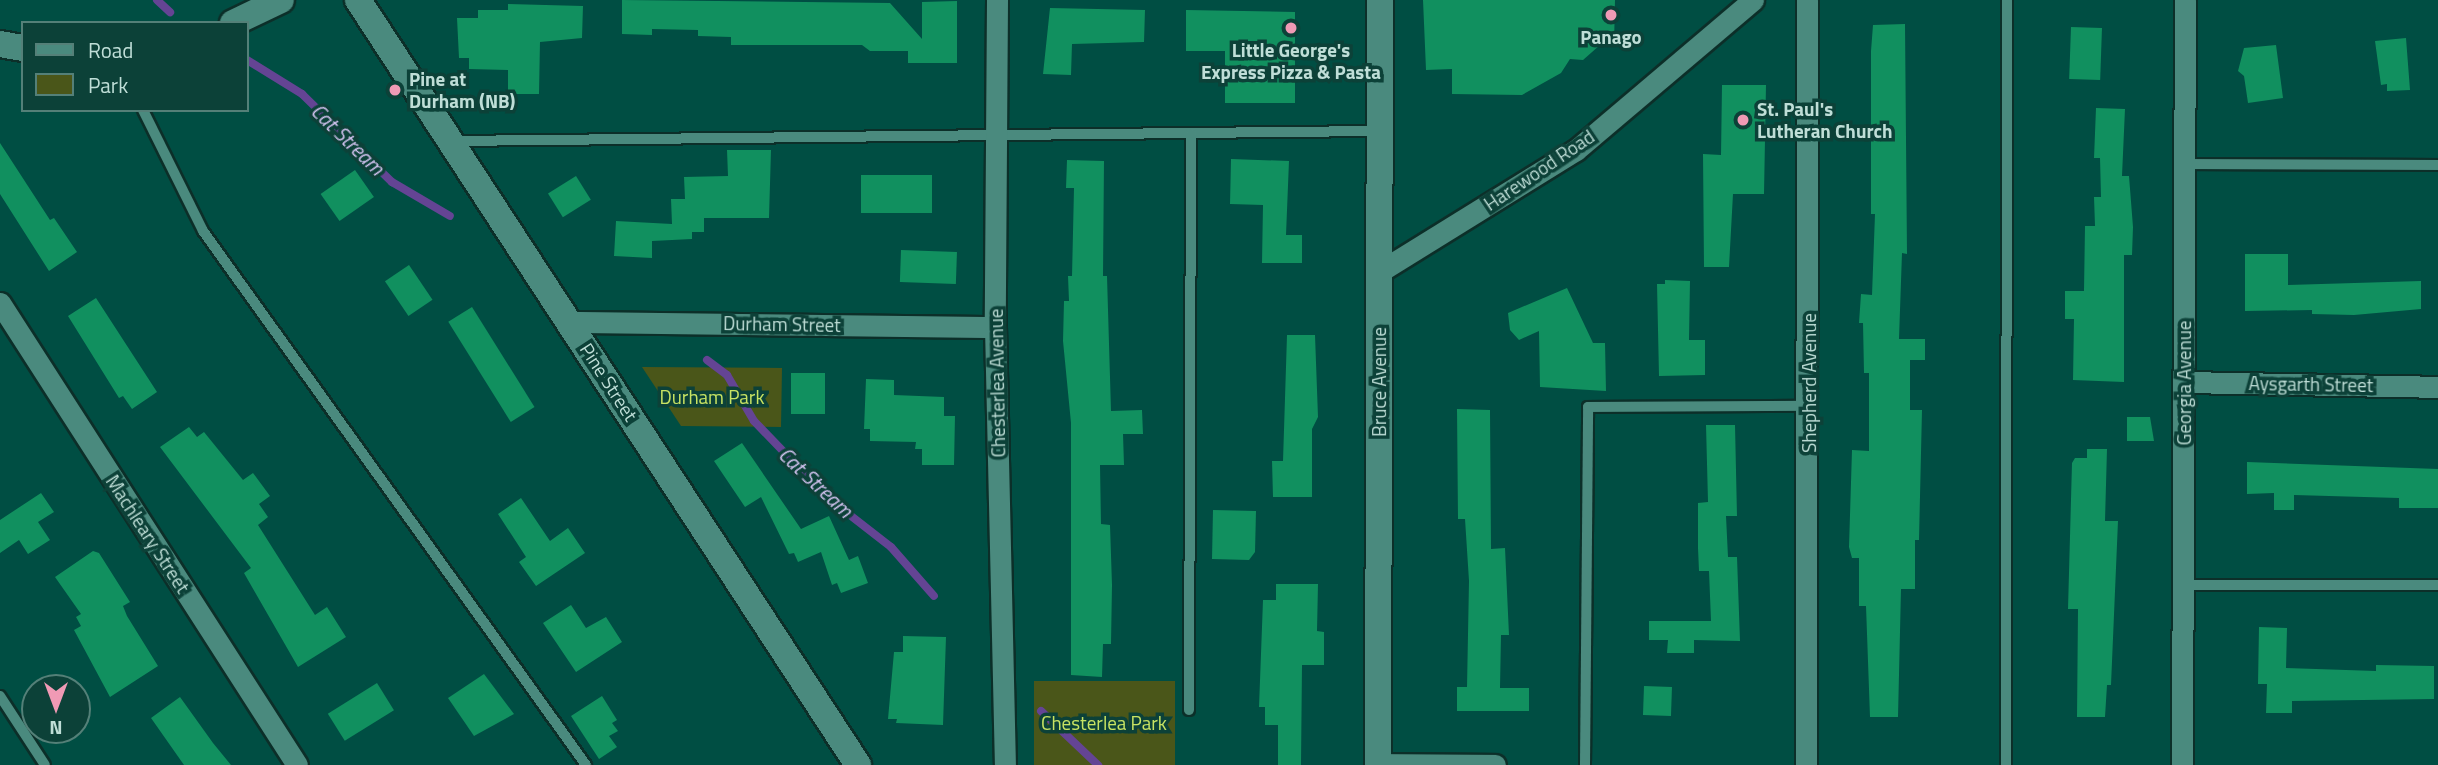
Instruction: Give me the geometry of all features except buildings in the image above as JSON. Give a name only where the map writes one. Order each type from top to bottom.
[{"type":"street","points":[[237,21],[281,0]]},
{"type":"street","name":"Pine Street","points":[[358,0],[858,765]]},
{"type":"street","name":"Chesterlea Avenue","points":[[997,0],[995,327],[1004,765]]},
{"type":"street","name":"Bruce Avenue","points":[[1378,764],[1380,0]]},
{"type":"street","name":"Harewood Road","points":[[1379,272],[1576,150],[1753,0]]},
{"type":"street","name":"Shepherd Avenue","points":[[1806,765],[1810,406],[1807,0]]},
{"type":"street","name":"Georgia Avenue","points":[[2182,765],[2185,0]]},
{"type":"street","points":[[0,44],[21,48]]},
{"type":"street","name":"Machleary Street","points":[[0,303],[297,765]]},
{"type":"street","name":"Durham Street","points":[[570,322],[995,327]]},
{"type":"street","name":"Aysgarth Street","points":[[2184,382],[2438,387]]},
{"type":"street","points":[[1378,764],[1495,765]]},
{"type":"lane","points":[[2006,765],[2007,0]]},
{"type":"lane","points":[[144,112],[203,231],[586,765]]},
{"type":"lane","points":[[450,141],[1380,131]]},
{"type":"lane","points":[[1189,710],[1191,134]]},
{"type":"lane","points":[[2184,163],[2438,165]]},
{"type":"lane","points":[[1585,765],[1588,407],[1810,406]]},
{"type":"lane","points":[[2183,585],[2438,585]]},
{"type":"lane","points":[[0,696],[45,765]]},
{"type":"green space","name":"Durham Park","points":[[642,367],[782,368],[781,427],[681,426]]},
{"type":"green space","name":"Chesterlea Park","points":[[1034,681],[1175,681],[1175,765],[1034,765]]},
{"type":"waterway","name":"Cat Stream","points":[[157,0],[170,12]]},
{"type":"waterway","name":"Cat Stream","points":[[248,61],[302,94],[392,182],[450,216]]},
{"type":"waterway","name":"Cat Stream","points":[[707,360],[727,375],[754,421],[828,498],[891,547],[934,596]]},
{"type":"waterway","name":"Cat Stream","points":[[1041,711],[1098,765]]},
{"type":"place","name":"Panago","points":[[1611,15]]},
{"type":"place","name":"Little George's Express Pizza & Pasta","points":[[1291,28]]},
{"type":"place","name":"Pine at Durham (NB)","points":[[395,90]]},
{"type":"place","name":"St. Paul's Lutheran Church","points":[[1743,120]]}]
